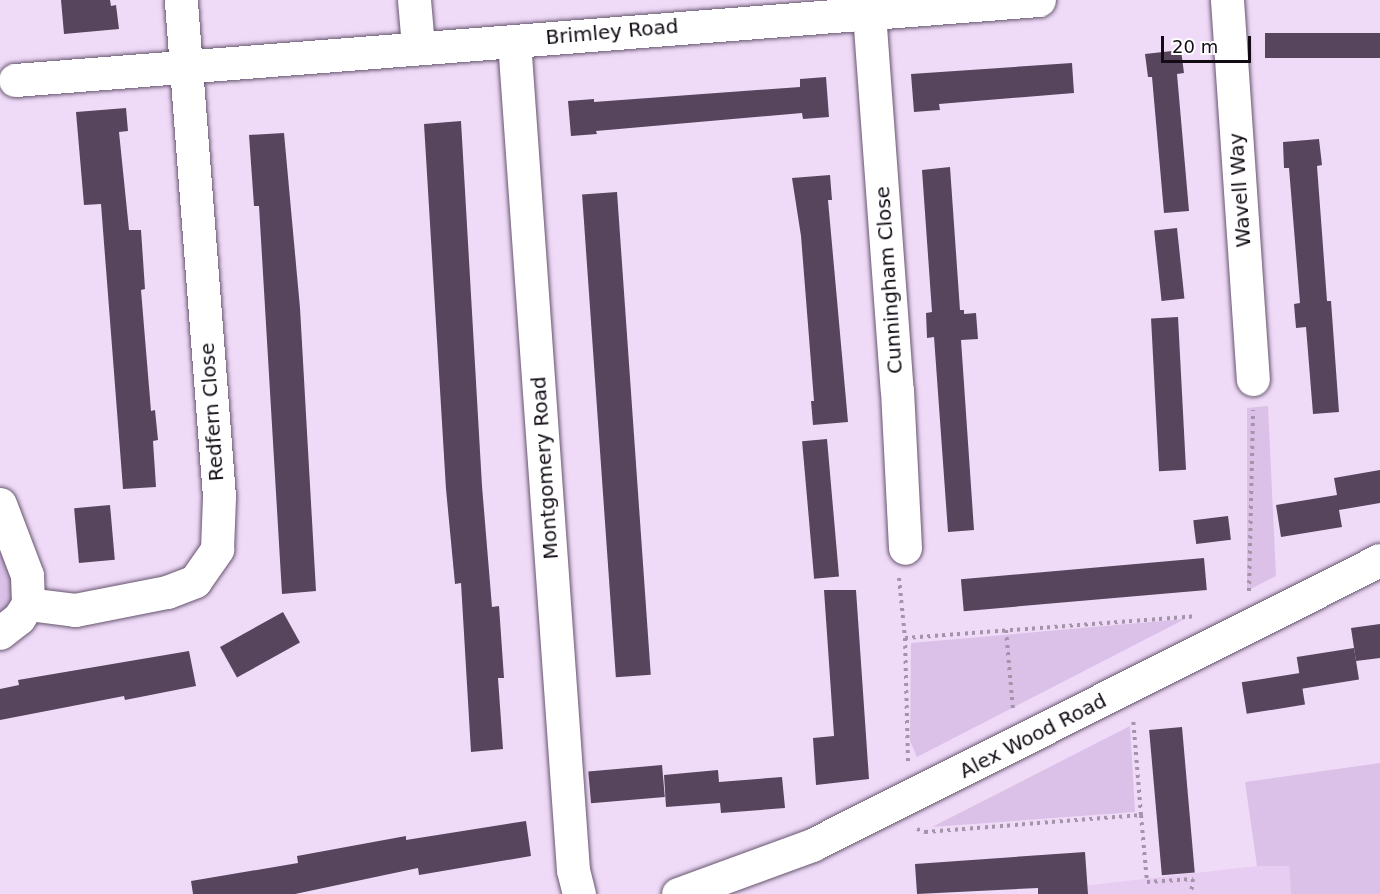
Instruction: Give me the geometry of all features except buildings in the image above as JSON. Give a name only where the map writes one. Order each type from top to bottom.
[{"type":"street","name":"Redfern Close","points":[[28,604],[75,610],[167,592],[195,581],[217,549],[219,496],[181,0]]},
{"type":"street","points":[[414,0],[418,46]]},
{"type":"street","name":"Brimley Road","points":[[15,80],[418,46],[514,41],[772,10],[869,13],[1039,0]]},
{"type":"street","name":"Wavell Way","points":[[1227,0],[1253,379]]},
{"type":"street","name":"Cunningham Close","points":[[869,13],[897,390],[905,548]]},
{"type":"street","name":"Montgomery Road","points":[[514,41],[573,870],[579,894]]},
{"type":"street","points":[[0,504],[27,575],[28,604],[19,618],[0,633]]},
{"type":"street","name":"Alex Wood Road","points":[[678,894],[812,845],[1026,740],[1380,560]]},
{"type":"path","points":[[1249,593],[1253,379]]},
{"type":"path","points":[[905,548],[899,576],[905,638],[910,798],[917,829],[925,832],[1141,815]]},
{"type":"path","points":[[905,638],[1203,615]]},
{"type":"path","points":[[1006,630],[1013,712],[1026,740]]},
{"type":"path","points":[[1128,687],[1147,882],[1193,879],[1191,894]]},
{"type":"shaded area","points":[[1268,406],[1276,576],[1247,591],[1247,408]]},
{"type":"shaded area","points":[[0,529],[18,590],[0,619]]},
{"type":"shaded area","points":[[1185,619],[917,757],[910,741],[911,643]]},
{"type":"shaded area","points":[[1130,726],[1135,812],[932,827]]},
{"type":"shaded area","points":[[1380,763],[1380,894],[1291,894],[1289,866],[1257,866],[1245,782]]},
{"type":"shaded area","points":[[1257,866],[1289,866],[1291,894],[1084,894],[1083,886]]}]
